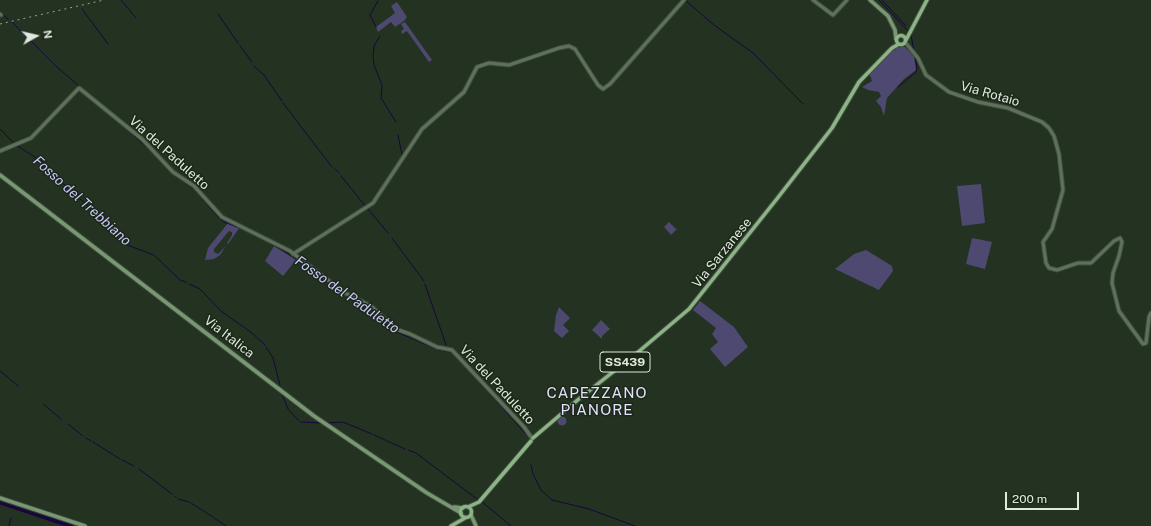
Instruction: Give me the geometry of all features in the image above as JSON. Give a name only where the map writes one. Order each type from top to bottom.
[{"type":"main road","points":[[870,0],[888,16],[895,30],[898,42]]},
{"type":"main road","points":[[895,30],[905,41],[927,0]]},
{"type":"main road","name":"SS439","points":[[898,42],[901,35],[910,31]]},
{"type":"main road","name":"SS439","points":[[898,42],[905,41]]},
{"type":"main road","name":"Via Sarzanese","points":[[477,504],[532,439],[689,309],[832,128],[859,82],[898,42]]},
{"type":"main road","name":"Via Italica","points":[[0,175],[314,416],[414,485],[461,513]]},
{"type":"main road","points":[[0,498],[85,526]]},
{"type":"main road","points":[[458,523],[463,508],[477,504]]},
{"type":"main road","name":"SS439","points":[[451,526],[469,516],[477,504]]},
{"type":"main road","name":"Via Italica","points":[[452,507],[463,508]]},
{"type":"main road","points":[[468,507],[469,516],[475,526]]},
{"type":"main road","points":[[461,513],[469,516]]},
{"type":"street","points":[[294,254],[373,203],[422,129],[464,92],[477,67],[489,63],[509,65],[570,46],[575,50],[598,85],[603,89],[610,84],[684,0]]},
{"type":"street","points":[[813,0],[833,15],[847,0]]},
{"type":"street","name":"Via Rotaio","points":[[905,41],[916,55],[926,75],[949,92],[978,102],[1008,108],[1042,122],[1049,128],[1054,136],[1059,154],[1061,184],[1063,190],[1054,225],[1043,242],[1046,263],[1049,268],[1057,270],[1078,264],[1090,263],[1114,241],[1120,238],[1122,242],[1113,273],[1112,284],[1120,311],[1143,344],[1146,343],[1149,317],[1151,313]]},
{"type":"street","points":[[898,42],[909,47]]},
{"type":"street","name":"Via del Paduletto","points":[[0,151],[31,138],[79,88],[142,140],[173,172],[194,186],[222,217],[294,254],[345,293],[371,306],[396,329],[437,347],[452,350],[524,427],[532,439]]},
{"type":"shaded area","points":[[397,2],[407,17],[395,27],[391,22],[378,32],[376,27],[395,13],[391,6]]},
{"type":"shaded area","points":[[405,22],[432,60],[429,62],[407,31],[402,34],[401,31],[404,29],[401,24]]},
{"type":"shaded area","points":[[902,46],[914,56],[916,70],[904,79],[887,98],[884,116],[881,107],[876,101],[881,96],[879,92],[862,87],[872,81],[869,73],[891,51]]},
{"type":"shaded area","points":[[981,184],[985,223],[962,226],[957,186]]},
{"type":"shaded area","points":[[669,222],[676,229],[678,228],[671,235],[664,227]]},
{"type":"shaded area","points":[[228,223],[240,227],[228,244],[227,243],[232,235],[232,232],[229,231],[214,249],[214,252],[218,254],[226,246],[220,255],[214,259],[205,260],[208,248]]},
{"type":"shaded area","points":[[972,238],[992,242],[985,269],[966,264]]},
{"type":"shaded area","points":[[274,246],[296,260],[283,276],[265,261]]},
{"type":"shaded area","points":[[866,250],[892,266],[893,271],[879,290],[835,269],[854,254]]},
{"type":"shaded area","points":[[700,301],[734,327],[748,347],[725,367],[710,349],[718,342],[712,334],[716,328],[693,310]]},
{"type":"shaded area","points":[[559,307],[570,318],[563,325],[569,331],[562,338],[554,331],[556,315]]},
{"type":"shaded area","points":[[601,320],[610,329],[602,336],[602,339],[592,330]]},
{"type":"shaded area","points":[[562,416],[567,421],[562,426],[557,421]]},
{"type":"waterway","points":[[121,0],[136,18]]},
{"type":"waterway","points":[[685,0],[714,25],[753,53],[803,104]]},
{"type":"waterway","points":[[879,0],[909,32]]},
{"type":"waterway","points":[[882,0],[906,26]]},
{"type":"waterway","points":[[376,27],[370,15],[378,1]]},
{"type":"waterway","points":[[82,9],[108,44]]},
{"type":"waterway","points":[[218,14],[238,43]]},
{"type":"waterway","name":"Fosso del Paduletto","points":[[3,15],[8,19]]},
{"type":"waterway","name":"Fosso del Paduletto","points":[[12,22],[56,66],[87,93]]},
{"type":"waterway","points":[[911,35],[914,51]]},
{"type":"waterway","points":[[380,36],[374,46],[374,65],[382,85],[381,98],[396,122]]},
{"type":"waterway","points":[[240,46],[252,62]]},
{"type":"waterway","points":[[898,87],[916,72],[917,68],[915,56]]},
{"type":"waterway","points":[[254,66],[264,75],[282,101]]},
{"type":"waterway","points":[[283,103],[332,167]]},
{"type":"waterway","name":"Fosso del Trebbiano","points":[[0,129],[14,143]]},
{"type":"waterway","name":"Fosso del Paduletto","points":[[129,131],[160,160]]},
{"type":"waterway","points":[[398,135],[402,155]]},
{"type":"waterway","name":"Fosso del Trebbiano","points":[[16,145],[38,159],[52,176],[65,185],[117,231],[127,245],[154,255],[180,280],[186,282]]},
{"type":"waterway","name":"Fosso del Paduletto","points":[[166,167],[193,188],[224,222],[252,233]]},
{"type":"waterway","points":[[335,169],[339,173]]},
{"type":"waterway","points":[[341,176],[366,207]]},
{"type":"waterway","points":[[368,209],[388,233]]},
{"type":"waterway","name":"Fosso del Paduletto","points":[[256,236],[264,240]]},
{"type":"waterway","points":[[392,238],[424,281]]},
{"type":"waterway","name":"Fosso del Paduletto","points":[[268,242],[289,254],[341,293],[372,310],[392,330],[439,350],[451,352]]},
{"type":"waterway","name":"Fosso del Trebbiano","points":[[189,284],[200,289],[221,311],[252,333],[265,345]]},
{"type":"waterway","points":[[425,284],[446,345]]},
{"type":"waterway","name":"Fosso del Trebbiano","points":[[266,347],[273,358],[280,385]]},
{"type":"waterway","name":"Fosso del Paduletto","points":[[453,353],[525,433]]},
{"type":"waterway","points":[[0,371],[18,386]]},
{"type":"waterway","name":"Fosso del Trebbiano","points":[[282,394],[288,409],[299,421]]},
{"type":"waterway","points":[[43,404],[61,419]]},
{"type":"waterway","name":"Fosso del Trebbiano","points":[[301,422],[321,423]]},
{"type":"waterway","name":"Fosso del Trebbiano","points":[[327,423],[343,422],[372,434]]},
{"type":"waterway","points":[[68,424],[83,436]]},
{"type":"waterway","name":"Fosso del Trebbiano","points":[[374,435],[405,449]]},
{"type":"waterway","points":[[86,438],[91,441]]},
{"type":"waterway","points":[[93,442],[120,459]]},
{"type":"waterway","name":"Fosso del Trebbiano","points":[[408,450],[416,453],[478,500]]},
{"type":"waterway","points":[[122,460],[134,466]]},
{"type":"waterway","points":[[531,465],[533,474],[541,490],[552,500],[589,509],[635,526]]},
{"type":"waterway","points":[[139,469],[172,494]]},
{"type":"waterway","points":[[178,499],[189,502]]},
{"type":"waterway","points":[[0,502],[71,526]]},
{"type":"waterway","name":"Fosso del Trebbiano","points":[[482,502],[511,526]]},
{"type":"waterway","points":[[191,503],[213,517]]},
{"type":"waterway","points":[[9,526],[11,518]]},
{"type":"waterway","points":[[214,518],[226,526]]},
{"type":"railway","points":[[0,24],[104,0]]},
{"type":"district","name":"CAPEZZANO PIANORE","points":[[597,402]]}]
